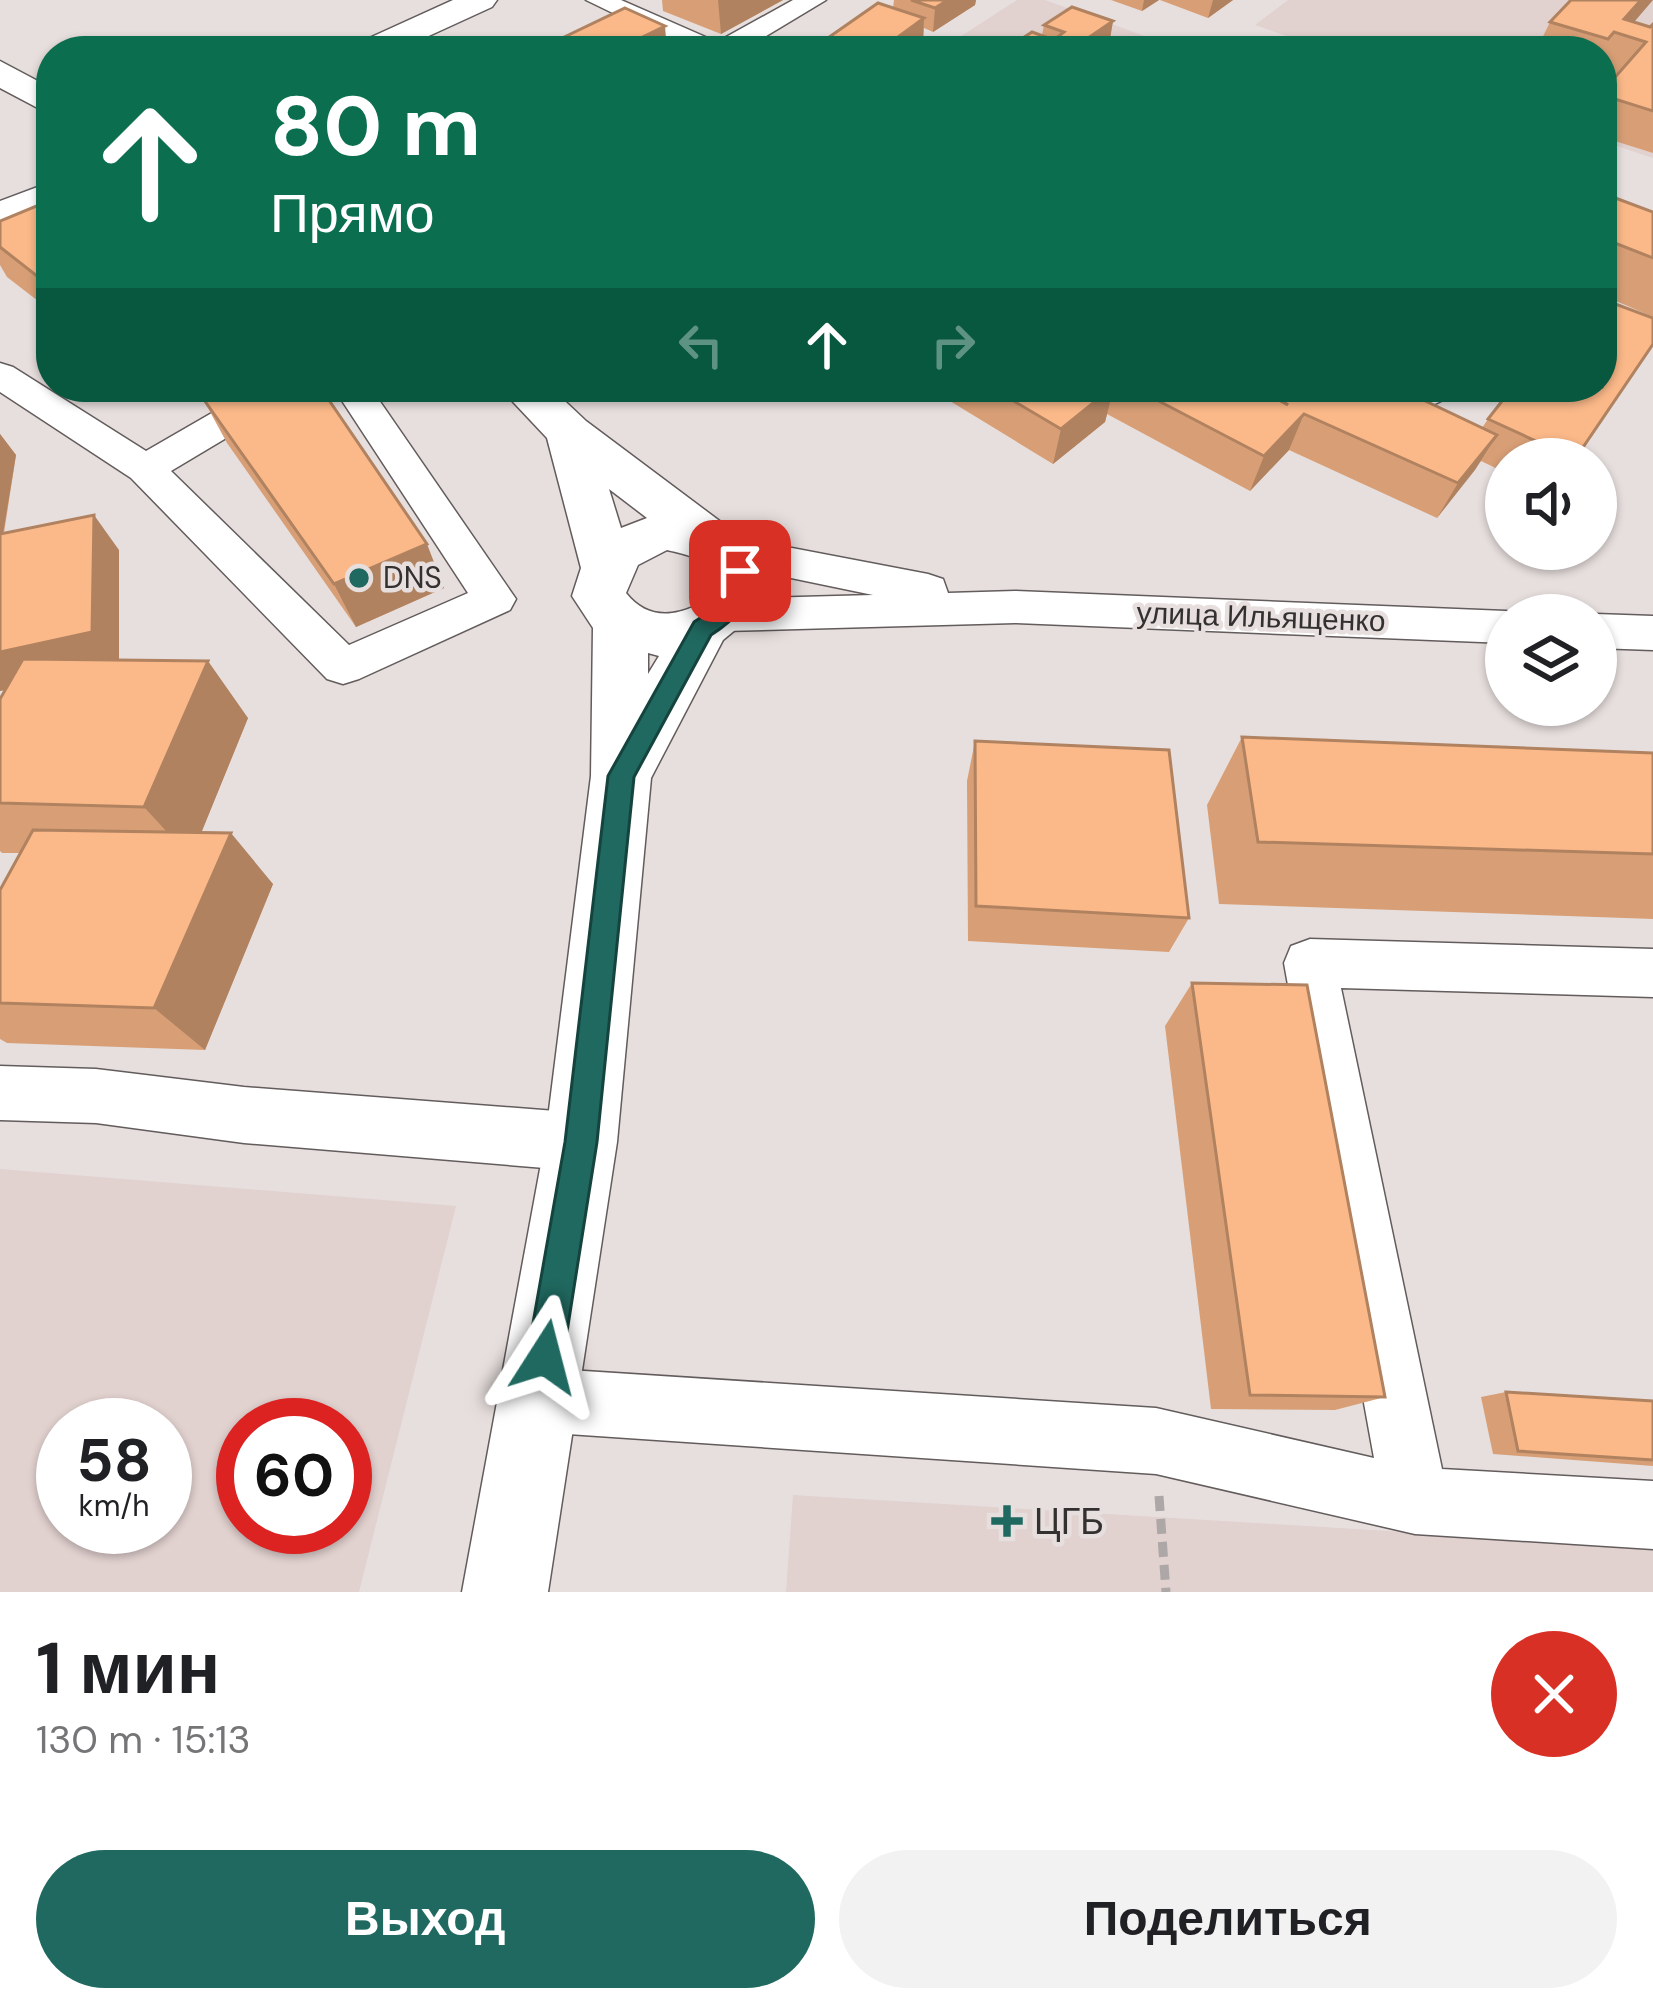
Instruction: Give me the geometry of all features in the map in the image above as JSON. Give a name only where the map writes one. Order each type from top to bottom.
[{"type":"main road","points":[[401,36],[480,0]]},
{"type":"main road","points":[[0,37],[36,58]]},
{"type":"main road","points":[[0,72],[36,95]]},
{"type":"main road","points":[[538,402],[569,432],[715,543],[740,571],[739,593],[713,622],[621,776]]},
{"type":"main road","points":[[569,432],[605,564],[599,596],[620,624],[660,636],[713,622]]},
{"type":"main road","points":[[605,564],[630,542],[666,531],[715,543]]},
{"type":"main road","points":[[505,1592],[581,1142],[621,776],[620,624]]},
{"type":"street","points":[[745,36],[813,0]]},
{"type":"street","points":[[603,1],[683,36]]},
{"type":"street","points":[[0,213],[36,198]]},
{"type":"street","points":[[0,375],[36,398]]},
{"type":"street","points":[[42,402],[146,469],[343,667],[495,599],[361,402]]},
{"type":"street","points":[[146,469],[260,402]]},
{"type":"street","points":[[715,543],[1015,607]]},
{"type":"street","points":[[713,622],[1015,607]]},
{"type":"street","name":"улица Ильященко","points":[[1015,607],[1485,626]]},
{"type":"street","points":[[1617,632],[1653,633]]},
{"type":"street","points":[[1415,1501],[1310,963],[1653,973]]},
{"type":"street","points":[[0,1094],[96,1096],[244,1115],[581,1142]]},
{"type":"street","points":[[538,1400],[1156,1441],[1415,1501],[1653,1515]]},
{"type":"path","points":[[1156,1441],[1166,1592]]},
{"type":"shaded area","points":[[1017,0],[1045,0],[1145,36],[961,36]]},
{"type":"shaded area","points":[[1288,0],[1653,0],[1653,158],[1617,146],[1617,36],[1287,36],[1255,25]]},
{"type":"shaded area","points":[[0,1169],[456,1206],[372,1540],[372,1398],[216,1398],[216,1554],[369,1554],[359,1592],[0,1592]]},
{"type":"shaded area","name":"ЦГБ","points":[[793,1495],[1653,1547],[1653,1592],[786,1592]]},
{"type":"building","points":[[911,0],[948,0],[935,8]]},
{"type":"building","points":[[1571,0],[1641,0],[1624,19],[1653,24],[1653,111],[1617,100],[1617,75],[1646,42],[1614,32],[1598,36],[1550,22]]},
{"type":"building","points":[[878,3],[924,18],[899,36],[831,36]]},
{"type":"building","points":[[1072,7],[1113,21],[1091,36],[1059,36],[1064,32],[1044,25]]},
{"type":"building","points":[[625,8],[665,26],[645,36],[566,36]]},
{"type":"building","points":[[1617,199],[1653,212],[1653,258],[1617,244]]},
{"type":"building","points":[[36,206],[36,275],[0,247],[0,221]]},
{"type":"building","points":[[1617,305],[1653,318],[1653,344],[1617,397]]},
{"type":"building","points":[[206,402],[330,402],[427,544],[334,584]]},
{"type":"building","points":[[1015,402],[1094,402],[1061,429]]},
{"type":"building","points":[[1161,402],[1428,402],[1497,435],[1485,438],[1485,450],[1458,483],[1304,414],[1264,456]]},
{"type":"building","points":[[1501,402],[1614,402],[1589,438],[1529,438],[1488,419]]},
{"type":"building","points":[[94,515],[92,632],[0,652],[0,534]]},
{"type":"building","points":[[23,659],[208,661],[144,807],[0,803],[0,699]]},
{"type":"building","points":[[1242,737],[1653,753],[1653,854],[1258,842]]},
{"type":"building","points":[[975,741],[1169,750],[1189,918],[976,906]]},
{"type":"building","points":[[33,830],[231,833],[154,1008],[0,1003],[0,890]]},
{"type":"building","points":[[1192,983],[1307,985],[1385,1397],[1250,1395]]},
{"type":"building","points":[[1506,1392],[1653,1401],[1653,1460],[1518,1451]]},
{"type":"place","name":"DNS","points":[[359,578]]},
{"type":"place","name":"ЦГБ","points":[[1007,1521]]},
{"type":"route","points":[[545,1357],[581,1142],[621,776],[702,628],[724,615],[739,593],[740,571]]}]
